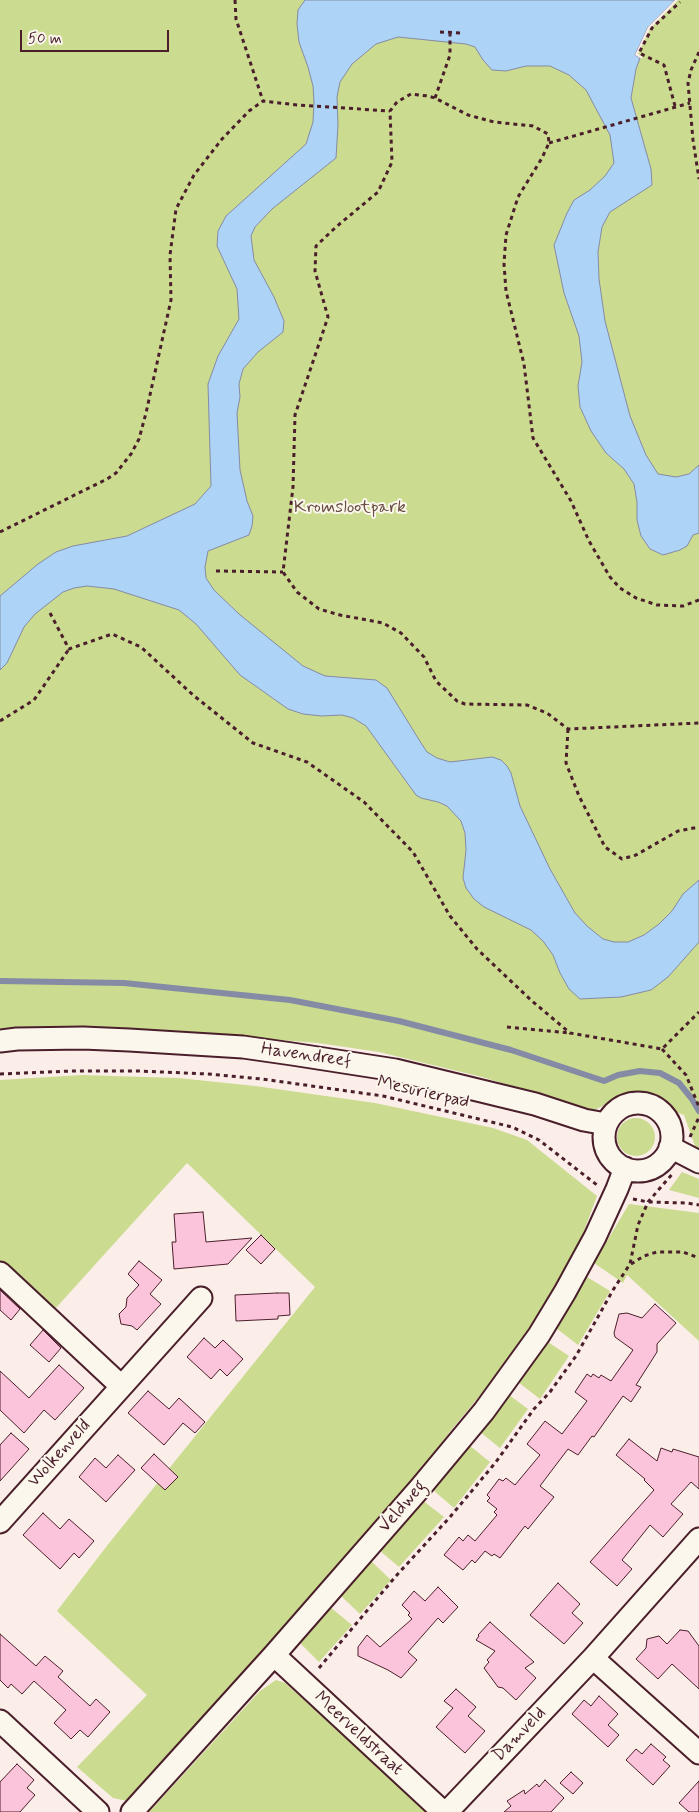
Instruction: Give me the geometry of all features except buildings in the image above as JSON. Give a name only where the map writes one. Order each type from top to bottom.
[{"type":"street","name":"Havendreef","points":[[0,1041],[83,1038],[243,1047],[395,1070],[526,1101],[584,1120],[606,1124]]},
{"type":"street","points":[[632,1103],[644,1103],[664,1114],[670,1124],[672,1135],[670,1147],[661,1161],[647,1170],[635,1171],[625,1168],[616,1163],[609,1155],[604,1140],[606,1124],[612,1114],[621,1107],[632,1103]]},
{"type":"street","points":[[670,1147],[699,1162]]},
{"type":"street","name":"Veldweg","points":[[132,1812],[274,1655],[420,1488],[484,1411],[539,1334],[565,1292],[595,1237],[625,1168]]},
{"type":"street","points":[[0,1274],[121,1386]]},
{"type":"street","name":"Wolkenveld","points":[[0,1522],[201,1298]]},
{"type":"street","name":"Damveld","points":[[447,1812],[593,1658],[699,1539]]},
{"type":"street","name":"Meerveldstraat","points":[[274,1655],[443,1812]]},
{"type":"street","points":[[593,1658],[699,1753]]},
{"type":"street","points":[[0,1721],[98,1812]]},
{"type":"path","points":[[235,0],[236,20],[263,101]]},
{"type":"path","points":[[675,106],[664,65],[639,52],[652,28],[680,2]]},
{"type":"path","points":[[440,32],[462,33]]},
{"type":"path","points":[[435,98],[450,55],[450,32]]},
{"type":"path","points":[[699,52],[691,70],[688,83],[699,179]]},
{"type":"path","points":[[699,600],[683,606],[657,605],[636,598],[620,588],[606,570],[589,541],[571,501],[533,438],[524,364],[506,291],[504,264],[506,235],[518,197],[550,143],[548,134],[533,126],[494,122],[468,115],[435,98],[411,94],[397,102],[390,112],[392,162],[378,192],[316,246],[315,271],[328,317],[295,414],[293,487],[283,572],[297,592],[320,608],[340,615],[383,623],[402,634],[424,657],[436,681],[457,701],[465,704],[527,706],[548,712],[568,729],[699,723]]},
{"type":"path","points":[[0,532],[107,480],[116,473],[131,454],[139,439],[146,413],[171,300],[170,255],[176,209],[194,175],[222,140],[249,111],[263,101],[390,112]]},
{"type":"path","points":[[550,143],[690,102]]},
{"type":"path","points":[[216,571],[283,572]]},
{"type":"path","points":[[50,613],[69,649]]},
{"type":"path","points":[[0,721],[34,700],[69,649],[112,634],[141,648],[193,695],[253,743],[307,762],[364,802],[414,852],[450,916],[477,949],[532,1001],[570,1033]]},
{"type":"path","points":[[568,729],[566,763],[579,796],[605,847],[622,858],[636,855],[678,831],[699,828]]},
{"type":"path","points":[[662,1049],[699,1012]]},
{"type":"path","points":[[508,1027],[570,1033],[662,1049],[686,1075],[699,1107]]},
{"type":"path","name":"Mesurierpad","points":[[0,1074],[71,1071],[208,1074],[262,1079],[383,1096],[512,1127],[539,1140],[599,1187],[614,1194],[648,1202],[699,1205]]},
{"type":"path","points":[[319,1668],[396,1576],[450,1517],[496,1462],[534,1409],[550,1392],[576,1356],[630,1264],[638,1225],[648,1202]]},
{"type":"path","points":[[630,1264],[644,1256],[657,1252],[683,1252],[699,1258]]},
{"type":"green space","name":"Kromslootpark","points":[[0,0],[699,0],[699,1151],[695,1146],[684,1115],[627,1093],[593,1111],[482,1077],[379,1052],[318,1043],[124,1029],[0,1032]]},
{"type":"green space","points":[[82,1075],[178,1078],[255,1086],[375,1103],[493,1128],[527,1140],[597,1196],[577,1249],[552,1295],[508,1362],[452,1429],[414,1480],[132,1802],[113,1798],[77,1767],[147,1695],[57,1611],[106,1547],[315,1287],[187,1163],[54,1310],[0,1264],[0,1080]]},
{"type":"green space","points":[[636,1118],[650,1123],[655,1137],[650,1151],[636,1156],[622,1151],[617,1137],[622,1123]]},
{"type":"green space","points":[[682,1172],[699,1179],[699,1198],[669,1190]]},
{"type":"green space","points":[[629,1204],[699,1213],[699,1341],[627,1275],[623,1283],[594,1263]]},
{"type":"green space","points":[[587,1277],[610,1291],[578,1345],[556,1328]]},
{"type":"green space","points":[[548,1342],[569,1356],[540,1399],[518,1382]]},
{"type":"green space","points":[[509,1395],[528,1409],[500,1448],[480,1432]]},
{"type":"green space","points":[[470,1446],[490,1462],[454,1508],[433,1490]]},
{"type":"green space","points":[[422,1500],[444,1517],[399,1567],[379,1550]]},
{"type":"green space","points":[[371,1561],[391,1580],[360,1614],[340,1595]]},
{"type":"green space","points":[[330,1607],[352,1625],[319,1662],[299,1642]]},
{"type":"green space","points":[[276,1680],[285,1683],[430,1812],[149,1812],[260,1691]]},
{"type":"water","points":[[305,0],[675,0],[648,27],[635,55],[640,58],[631,98],[651,169],[652,185],[610,212],[602,227],[598,252],[599,279],[605,321],[630,416],[646,455],[658,474],[676,477],[689,474],[699,465],[699,533],[693,535],[687,546],[680,550],[663,555],[650,549],[641,536],[637,520],[634,484],[624,469],[606,453],[591,431],[580,407],[578,386],[582,362],[579,336],[564,293],[554,245],[574,200],[590,190],[605,176],[614,163],[610,135],[586,90],[569,75],[550,66],[526,66],[506,71],[492,70],[475,47],[466,44],[398,37],[376,44],[352,64],[340,82],[337,97],[336,158],[272,209],[255,227],[251,236],[254,260],[274,297],[284,321],[283,332],[258,352],[243,369],[239,384],[240,397],[237,413],[240,470],[247,501],[253,516],[252,526],[249,535],[208,551],[205,567],[206,578],[214,590],[239,614],[303,666],[325,676],[376,680],[387,688],[427,752],[437,758],[450,762],[492,757],[501,760],[511,773],[520,806],[550,869],[575,913],[603,939],[614,942],[628,942],[644,935],[672,911],[683,894],[699,880],[699,942],[668,977],[651,990],[621,997],[580,999],[569,989],[553,955],[543,941],[531,930],[484,907],[474,899],[466,888],[463,878],[466,850],[465,833],[461,821],[447,806],[416,795],[366,726],[353,718],[342,715],[322,716],[303,714],[288,709],[240,675],[196,624],[179,610],[114,589],[87,586],[74,588],[63,592],[35,614],[24,627],[7,663],[0,670],[0,596],[38,564],[56,552],[73,546],[127,536],[195,504],[211,486],[208,384],[218,356],[239,319],[237,289],[217,246],[218,231],[226,216],[306,144],[313,122],[314,102],[313,86],[299,42],[297,24],[298,10]]},
{"type":"pier","points":[[675,0],[678,0],[650,29],[638,54],[642,56],[642,59],[635,55],[648,27]]},
{"type":"waterway","points":[[0,981],[124,983],[290,1000],[399,1021],[511,1050],[604,1081],[618,1075],[640,1071],[660,1073],[679,1083],[699,1111]]}]
